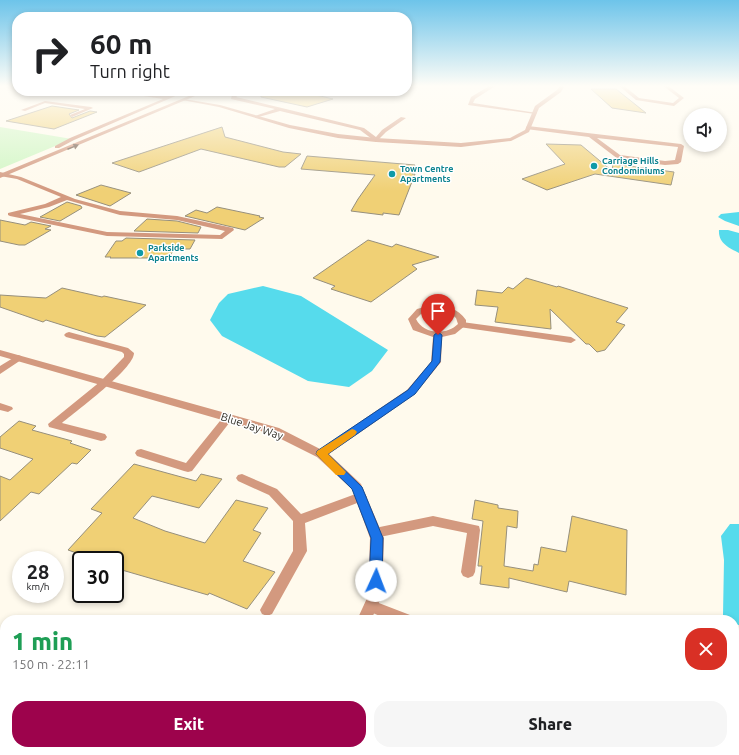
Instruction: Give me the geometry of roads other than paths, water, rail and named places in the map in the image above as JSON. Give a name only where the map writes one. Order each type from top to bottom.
[{"type":"street","points":[[24,166],[72,139],[116,120]]},
{"type":"street","points":[[1,175],[135,120]]},
{"type":"street","points":[[270,120],[288,126],[324,133],[376,140],[439,144],[485,144],[511,139],[527,131],[532,120]]},
{"type":"street","points":[[326,120],[362,130],[376,140]]},
{"type":"street","points":[[376,140],[384,131],[400,120]]},
{"type":"street","points":[[528,128],[590,135],[681,146],[678,162],[665,163],[618,156],[590,135]]},
{"type":"street","points":[[1,175],[19,178],[65,198],[120,213],[177,218],[230,230],[222,237],[106,234],[10,214],[47,206],[65,198]]},
{"type":"street","points":[[462,325],[460,316],[448,309],[432,308],[418,311],[412,319],[416,328],[438,335],[454,332],[462,325],[571,340]]},
{"type":"street","points":[[69,335],[125,350],[129,353],[129,358],[105,383],[54,424],[101,438]]},
{"type":"street","points":[[321,454],[411,392],[436,362],[438,335]]},
{"type":"street","name":"Blue Jay Way","points":[[0,353],[275,431],[321,454],[356,487],[377,538],[376,596],[366,615]]},
{"type":"street","points":[[0,371],[18,358]]},
{"type":"street","points":[[140,453],[188,468],[228,418]]},
{"type":"street","points":[[242,478],[273,492],[299,520],[300,551],[266,610]]},
{"type":"street","points":[[299,520],[361,497]]},
{"type":"street","points":[[375,534],[433,521],[474,530],[468,572]]},
{"type":"street","points":[[371,606],[393,615]]},
{"type":"water","points":[[739,212],[739,226],[718,217],[721,214]]},
{"type":"water","points":[[719,230],[728,230],[739,233],[739,253],[722,242],[719,235]]},
{"type":"water","points":[[263,286],[301,296],[388,350],[372,371],[349,387],[308,381],[222,336],[210,320],[219,303],[228,294]]},
{"type":"water","points":[[730,524],[739,524],[739,615],[723,615],[724,560],[721,536]]},
{"type":"place","name":"Carriage Hills Condominiums","points":[[594,166]]},
{"type":"place","name":"Town Centre Apartments","points":[[392,174]]},
{"type":"place","name":"Parkside Apartments","points":[[140,253]]}]
